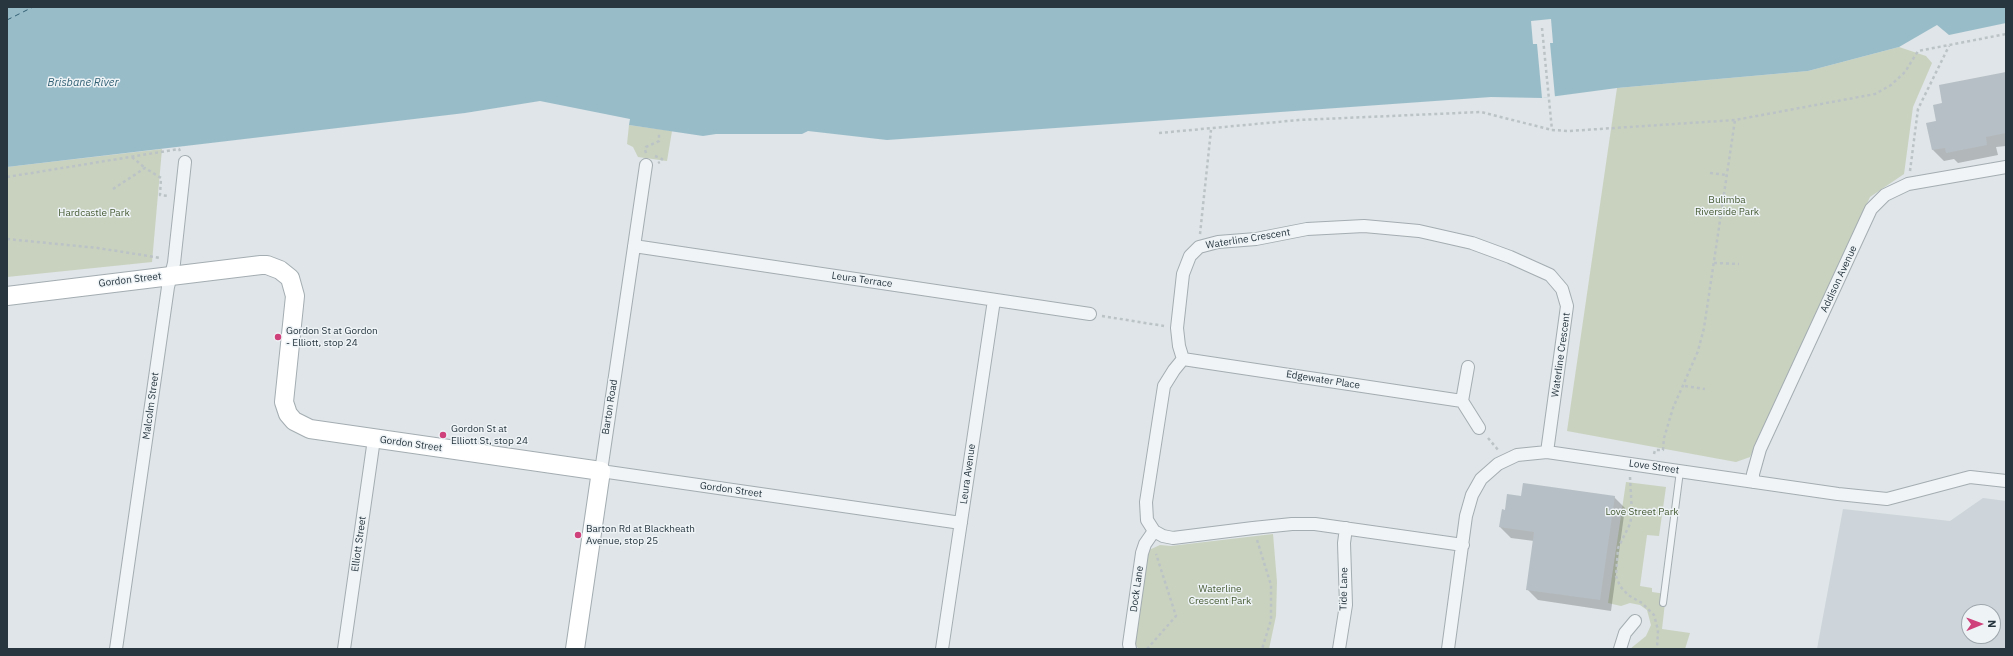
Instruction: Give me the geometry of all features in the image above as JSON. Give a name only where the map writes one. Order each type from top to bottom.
[{"type":"street","name":"Malcolm Street","points":[[116,649],[174,263],[185,162]]},
{"type":"street","name":"Barton Road","points":[[575,649],[646,165]]},
{"type":"street","name":"Addison Avenue","points":[[1753,482],[1753,474],[1760,449],[1871,209],[1885,195],[1908,184],[2006,167]]},
{"type":"street","name":"Waterline Crescent","points":[[1183,359],[1179,346],[1177,328],[1183,274],[1190,256],[1199,247],[1307,229],[1364,226],[1419,231],[1472,243],[1510,257],[1550,275],[1562,289],[1567,306],[1548,452]]},
{"type":"street","name":"Leura Terrace","points":[[634,246],[1090,314]]},
{"type":"street","name":"Gordon Street","points":[[7,296],[171,275],[267,265],[285,274],[292,283],[295,296],[284,402],[288,414],[294,421],[310,429],[961,523]]},
{"type":"street","name":"Leura Avenue","points":[[942,649],[994,300]]},
{"type":"street","name":"Edgewater Place","points":[[1183,359],[1462,401]]},
{"type":"street","points":[[1183,359],[1164,386],[1146,502],[1147,520],[1154,531],[1163,536],[1173,538],[1292,524],[1346,528],[1463,544]]},
{"type":"street","points":[[1468,367],[1462,401],[1479,428]]},
{"type":"street","name":"Elliott Street","points":[[344,649],[374,439]]},
{"type":"street","name":"Love Street","points":[[1448,649],[1466,516],[1472,495],[1481,478],[1506,459],[1529,453],[1548,452],[1652,466],[1753,482],[1887,499],[1970,477],[2006,481]]},
{"type":"street","name":"Tide Lane","points":[[1339,649],[1346,605],[1344,543],[1346,528]]},
{"type":"street","name":"Dock Lane","points":[[1130,649],[1130,637],[1144,547],[1154,531]]},
{"type":"street","points":[[1620,649],[1625,632],[1635,621]]},
{"type":"lane","points":[[1663,603],[1680,471]]},
{"type":"path","points":[[1542,28],[1552,130]]},
{"type":"path","points":[[1159,133],[1211,130],[1299,120],[1481,112],[1552,130],[1569,131],[1734,120],[1875,94],[1891,85],[1905,72],[1918,51],[2006,34]]},
{"type":"path","points":[[1908,184],[1918,109],[1949,45]]},
{"type":"path","points":[[1652,466],[1655,450],[1663,450],[1664,438],[1673,408],[1684,386],[1698,350],[1704,328],[1734,120]]},
{"type":"path","points":[[1199,247],[1211,130]]},
{"type":"path","points":[[646,153],[646,147],[659,141],[659,134]]},
{"type":"path","points":[[7,177],[179,149],[185,162]]},
{"type":"path","points":[[132,157],[145,168],[161,178],[160,195],[181,197]]},
{"type":"path","points":[[113,189],[145,168]]},
{"type":"path","points":[[1710,173],[1726,175]]},
{"type":"path","points":[[7,239],[98,248],[164,258]]},
{"type":"path","points":[[1714,263],[1739,264]]},
{"type":"path","points":[[1090,314],[1177,328]]},
{"type":"path","points":[[1684,386],[1705,389]]},
{"type":"path","points":[[1479,428],[1506,459]]},
{"type":"path","points":[[1630,464],[1632,514],[1630,524],[1618,548],[1616,576],[1620,586],[1628,595],[1642,603],[1654,615],[1658,630],[1657,649]]},
{"type":"path","points":[[1253,528],[1271,585],[1271,620],[1262,649]]},
{"type":"path","points":[[1144,547],[1153,546],[1176,616],[1147,649]]},
{"type":"path","points":[[1635,621],[1654,615],[1663,603]]},
{"type":"shaded area","points":[[1983,498],[2006,501],[2006,649],[1817,649],[1843,509],[1950,521]]},
{"type":"green space","name":"Bulimba Riverside Park","points":[[1899,47],[1926,56],[1932,63],[1913,107],[1904,174],[1870,197],[1750,457],[1736,462],[1567,431],[1617,88],[1808,71]]},
{"type":"green space","points":[[629,125],[672,131],[667,161],[638,157],[633,147],[627,144]]},
{"type":"green space","name":"Hardcastle Park","points":[[162,149],[152,262],[7,277],[7,167]]},
{"type":"green space","name":"Love Street Park","points":[[1626,482],[1666,487],[1659,536],[1647,535],[1640,586],[1652,588],[1652,592],[1666,594],[1662,629],[1690,633],[1685,649],[1630,649],[1646,636],[1651,625],[1647,610],[1640,605],[1630,603],[1621,606],[1608,603]]},
{"type":"green space","name":"Waterline Crescent Park","points":[[1273,534],[1277,582],[1276,616],[1269,649],[1139,649],[1134,644],[1147,551],[1160,545],[1171,546]]},
{"type":"water","name":"Brisbane River","points":[[7,7],[2006,7],[2006,23],[1949,35],[1937,25],[1899,47],[1808,71],[1617,88],[1542,98],[1491,97],[887,140],[808,131],[802,134],[716,134],[703,136],[629,125],[630,119],[540,101],[465,113],[7,167]]},
{"type":"pier","points":[[1551,19],[1553,43],[1550,43],[1555,97],[1542,98],[1537,44],[1533,44],[1531,21]]},
{"type":"building","points":[[2006,72],[2006,133],[1986,137],[1987,145],[1946,153],[1945,148],[1932,150],[1926,123],[1936,121],[1933,105],[1942,103],[1939,85]]},
{"type":"building","points":[[1523,483],[1615,496],[1600,600],[1526,590],[1534,532],[1499,527],[1502,509],[1505,510],[1507,494],[1521,496]]},
{"type":"ferry route","points":[[7,20],[33,7]]},
{"type":"place","name":"Gordon St at Gordon - Elliott, stop 24","points":[[278,337]]},
{"type":"place","name":"Gordon St at Elliott St, stop 24","points":[[443,435]]},
{"type":"place","name":"Barton Rd at Blackheath Avenue, stop 25","points":[[578,535]]}]
